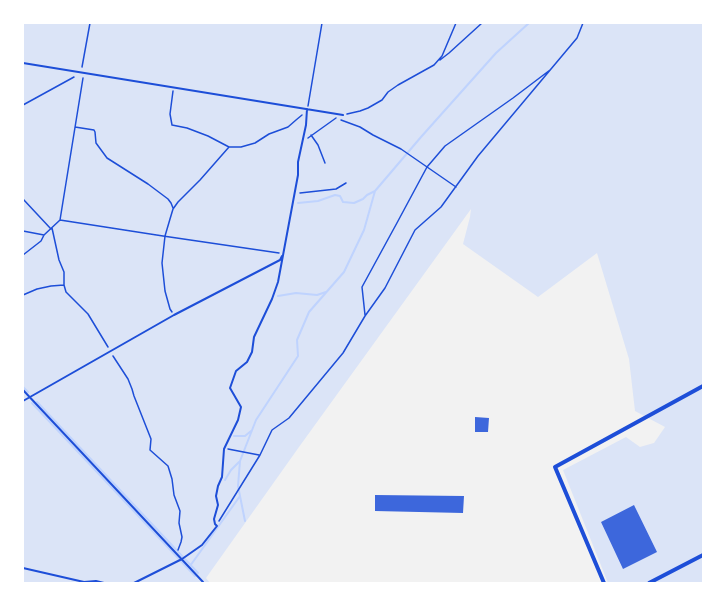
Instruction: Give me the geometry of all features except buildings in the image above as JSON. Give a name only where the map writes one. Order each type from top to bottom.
[{"type":"street","points":[[604,583],[555,467],[703,386]]},
{"type":"street","points":[[649,583],[703,555]]},
{"type":"lane","points":[[23,63],[343,115]]},
{"type":"lane","points":[[134,583],[182,559],[202,545],[217,526],[214,519],[218,505],[216,496],[222,477],[224,449],[238,420],[240,407],[230,388],[236,371],[247,362],[252,352],[254,337],[272,299],[278,282],[298,175],[298,162],[306,126],[307,108]]},
{"type":"lane","points":[[23,401],[174,315],[280,260],[283,253]]},
{"type":"lane","points":[[23,390],[203,582]]},
{"type":"lane","points":[[23,568],[84,582],[96,581],[104,583]]},
{"type":"path","points":[[23,254],[40,241],[44,235],[60,220],[90,23]]},
{"type":"path","points":[[307,108],[322,23]]},
{"type":"path","points":[[434,65],[442,56],[456,23]]},
{"type":"path","points":[[343,115],[368,108],[382,100],[388,92],[398,85],[434,65],[482,23]]},
{"type":"path","points":[[217,526],[260,455],[272,430],[289,418],[343,353],[385,288],[415,230],[442,207],[478,156],[577,38],[583,23]]},
{"type":"path","points":[[366,316],[362,287],[427,167],[446,146],[553,67]]},
{"type":"path","points":[[23,105],[83,72]]},
{"type":"path","points":[[173,87],[170,114],[172,124],[208,136],[229,147],[241,147],[255,142],[269,134],[288,127],[307,112]]},
{"type":"path","points":[[303,141],[336,118],[360,127],[401,149],[456,187]]},
{"type":"path","points":[[75,126],[94,130],[96,142],[107,158],[163,195],[170,201],[173,209]]},
{"type":"path","points":[[311,136],[318,145],[325,163]]},
{"type":"path","points":[[174,315],[170,309],[164,291],[162,263],[166,237],[173,209],[229,147]]},
{"type":"path","points":[[294,195],[304,192],[336,189],[346,183]]},
{"type":"path","points":[[23,199],[51,228],[59,260],[64,272],[64,285],[66,292],[88,314],[128,379],[151,439],[150,450],[168,466],[172,479],[174,495],[180,511],[179,523],[182,537],[177,551],[178,555]]},
{"type":"path","points":[[60,220],[166,237],[283,253]]},
{"type":"path","points":[[23,231],[44,235]]},
{"type":"path","points":[[23,295],[51,286],[64,285]]},
{"type":"path","points":[[224,449],[260,455]]},
{"type":"shaded area","points":[[23,23],[703,23],[703,583],[608,583],[563,470],[626,437],[640,447],[654,443],[665,427],[635,411],[629,359],[597,253],[538,297],[463,244],[471,209],[206,578],[210,583],[23,583]]},
{"type":"waterway","points":[[245,521],[238,486],[240,461],[256,420],[298,356],[297,340],[309,312],[344,272],[364,230],[375,191],[496,53],[529,23]]},
{"type":"waterway","points":[[298,203],[318,201],[335,195],[340,196],[343,202],[354,203],[375,191]]},
{"type":"waterway","points":[[278,296],[296,293],[317,295],[326,292]]},
{"type":"waterway","points":[[23,387],[28,392]]},
{"type":"waterway","points":[[37,402],[198,573]]},
{"type":"waterway","points":[[32,403],[195,576]]},
{"type":"waterway","points":[[234,436],[245,436],[251,431]]},
{"type":"waterway","points":[[225,480],[231,470],[239,462]]},
{"type":"waterway","points":[[190,566],[240,496]]}]
